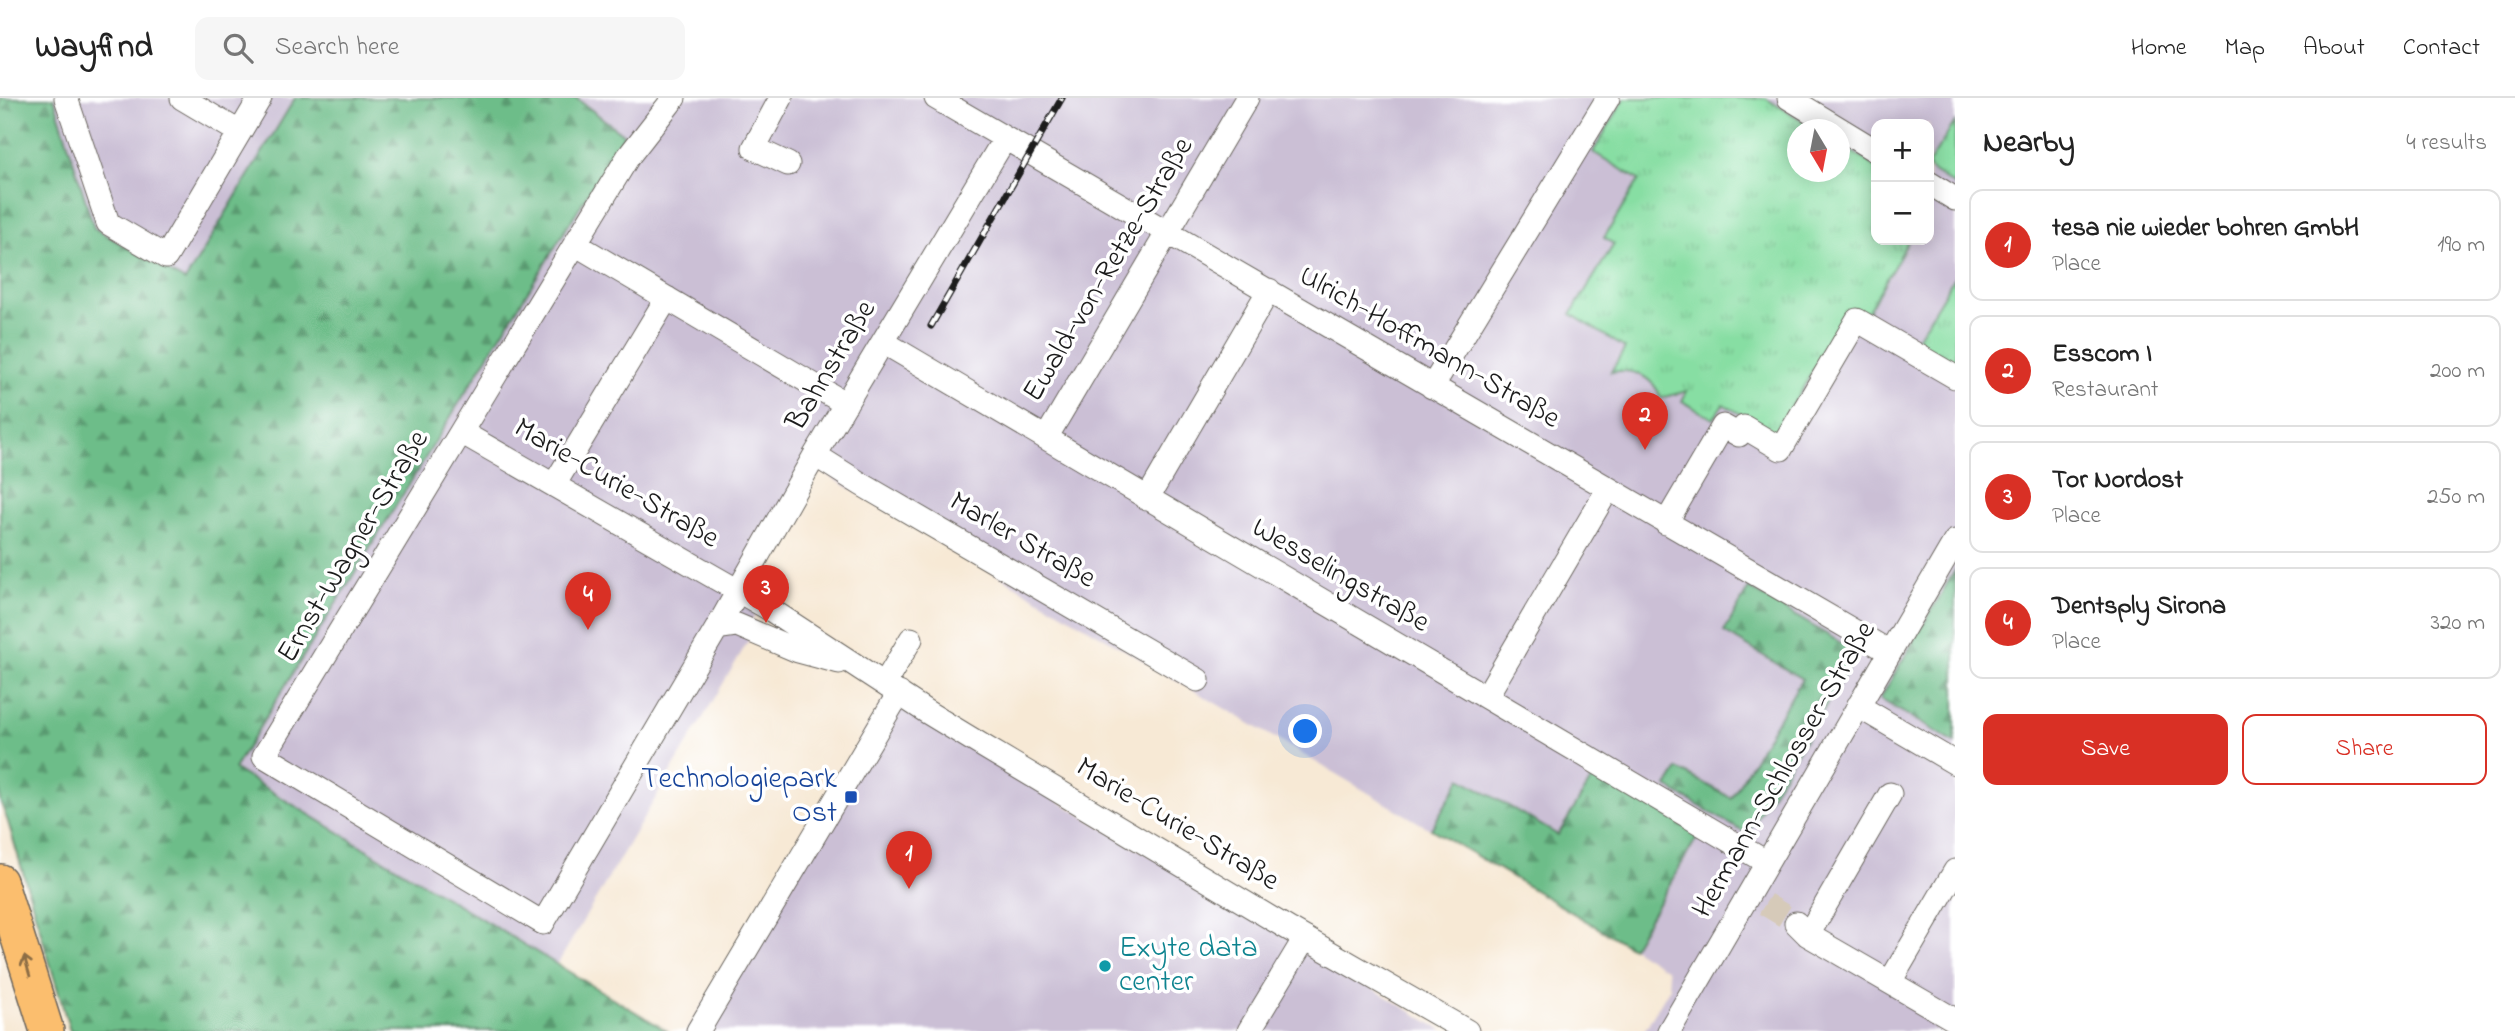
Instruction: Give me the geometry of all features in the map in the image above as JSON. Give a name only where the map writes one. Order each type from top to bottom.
[{"type":"highway","points":[[0,881],[47,1031]]},
{"type":"street","points":[[66,98],[108,223],[166,257],[260,98]]},
{"type":"street","points":[[182,98],[239,132]]},
{"type":"street","name":"Ernst-Wagner-Straße","points":[[543,923],[264,756],[628,157],[674,98]]},
{"type":"street","points":[[781,98],[754,148],[788,164]]},
{"type":"street","name":"Ulrich-Hoffmann-Straße","points":[[936,98],[1890,652]]},
{"type":"street","name":"Ewald-von-Retze-Straße","points":[[1046,438],[1247,98]]},
{"type":"street","points":[[1432,387],[1608,98]]},
{"type":"street","points":[[1789,98],[1871,148]]},
{"type":"street","name":"Bahnstraße","points":[[543,923],[717,628],[815,455],[1004,138]]},
{"type":"street","points":[[1934,186],[1955,199]]},
{"type":"street","points":[[575,244],[846,404]]},
{"type":"street","points":[[1147,499],[1269,290]]},
{"type":"street","points":[[554,485],[667,298]]},
{"type":"street","points":[[1666,523],[1723,426],[1739,435],[1744,427],[1781,449],[1857,320],[1955,377]]},
{"type":"street","name":"Wesselingstraße","points":[[883,342],[1766,862]]},
{"type":"street","name":"Marie-Curie-Straße","points":[[461,432],[739,590],[994,753],[1467,1031]]},
{"type":"street","name":"Marler Straße","points":[[815,455],[1198,680]]},
{"type":"street","points":[[1486,697],[1608,489]]},
{"type":"street","name":"Hermann-Schlosser-Straße","points":[[1669,1031],[1756,900],[1766,862],[1955,541]]},
{"type":"street","points":[[717,628],[737,625],[798,651],[859,666]]},
{"type":"street","points":[[698,1031],[892,688],[911,639]]},
{"type":"street","points":[[1858,706],[1955,763]]},
{"type":"street","points":[[1890,794],[1802,929],[1955,1020]]},
{"type":"street","points":[[1890,982],[1955,872]]},
{"type":"street","points":[[1249,1031],[1305,938]]},
{"type":"shaded area","points":[[54,98],[1955,98],[1955,1031],[1644,1031],[1670,987],[1667,970],[819,470],[765,565],[785,577],[767,610],[760,607],[749,625],[750,638],[557,965],[233,769]]},
{"type":"shaded area","points":[[885,698],[1444,1031],[687,1031]]},
{"type":"green space","points":[[0,98],[54,98],[94,228],[185,281],[295,98],[576,98],[624,135],[234,769],[667,1031],[70,1031],[0,801]]},
{"type":"green space","points":[[1625,98],[1765,98],[1800,119],[1787,119],[1787,182],[1850,182],[1850,150],[1871,164],[1871,245],[1906,245],[1864,318],[1849,309],[1776,434],[1723,404],[1713,419],[1682,401],[1687,391],[1661,398],[1653,384],[1641,375],[1627,371],[1611,372],[1625,348],[1571,314],[1614,244],[1604,238],[1639,180],[1593,152]]},
{"type":"green space","points":[[1955,122],[1955,186],[1934,172],[1934,155]]},
{"type":"green space","points":[[1955,276],[1955,369],[1913,345]]},
{"type":"green space","points":[[1955,570],[1955,743],[1880,699]]},
{"type":"green space","points":[[1749,588],[1858,653],[1747,834],[1667,787],[1678,769],[1731,798],[1802,679],[1724,632]]},
{"type":"green space","points":[[1596,772],[1699,834],[1632,948],[1431,829],[1461,778],[1558,835]]},
{"type":"tunnel","points":[[1765,904],[1796,923]]},
{"type":"railway","points":[[931,326],[1062,98]]},
{"type":"place","name":"Esscom I","points":[[1645,450]]},
{"type":"place","name":"Tor Nordost","points":[[766,623]]},
{"type":"place","name":"Dentsply Sirona","points":[[588,630]]},
{"type":"place","name":"Technologiepark Ost","points":[[851,797]]},
{"type":"place","name":"tesa nie wieder bohren GmbH","points":[[909,889]]},
{"type":"place","name":"Exyte data center","points":[[1105,966]]}]
